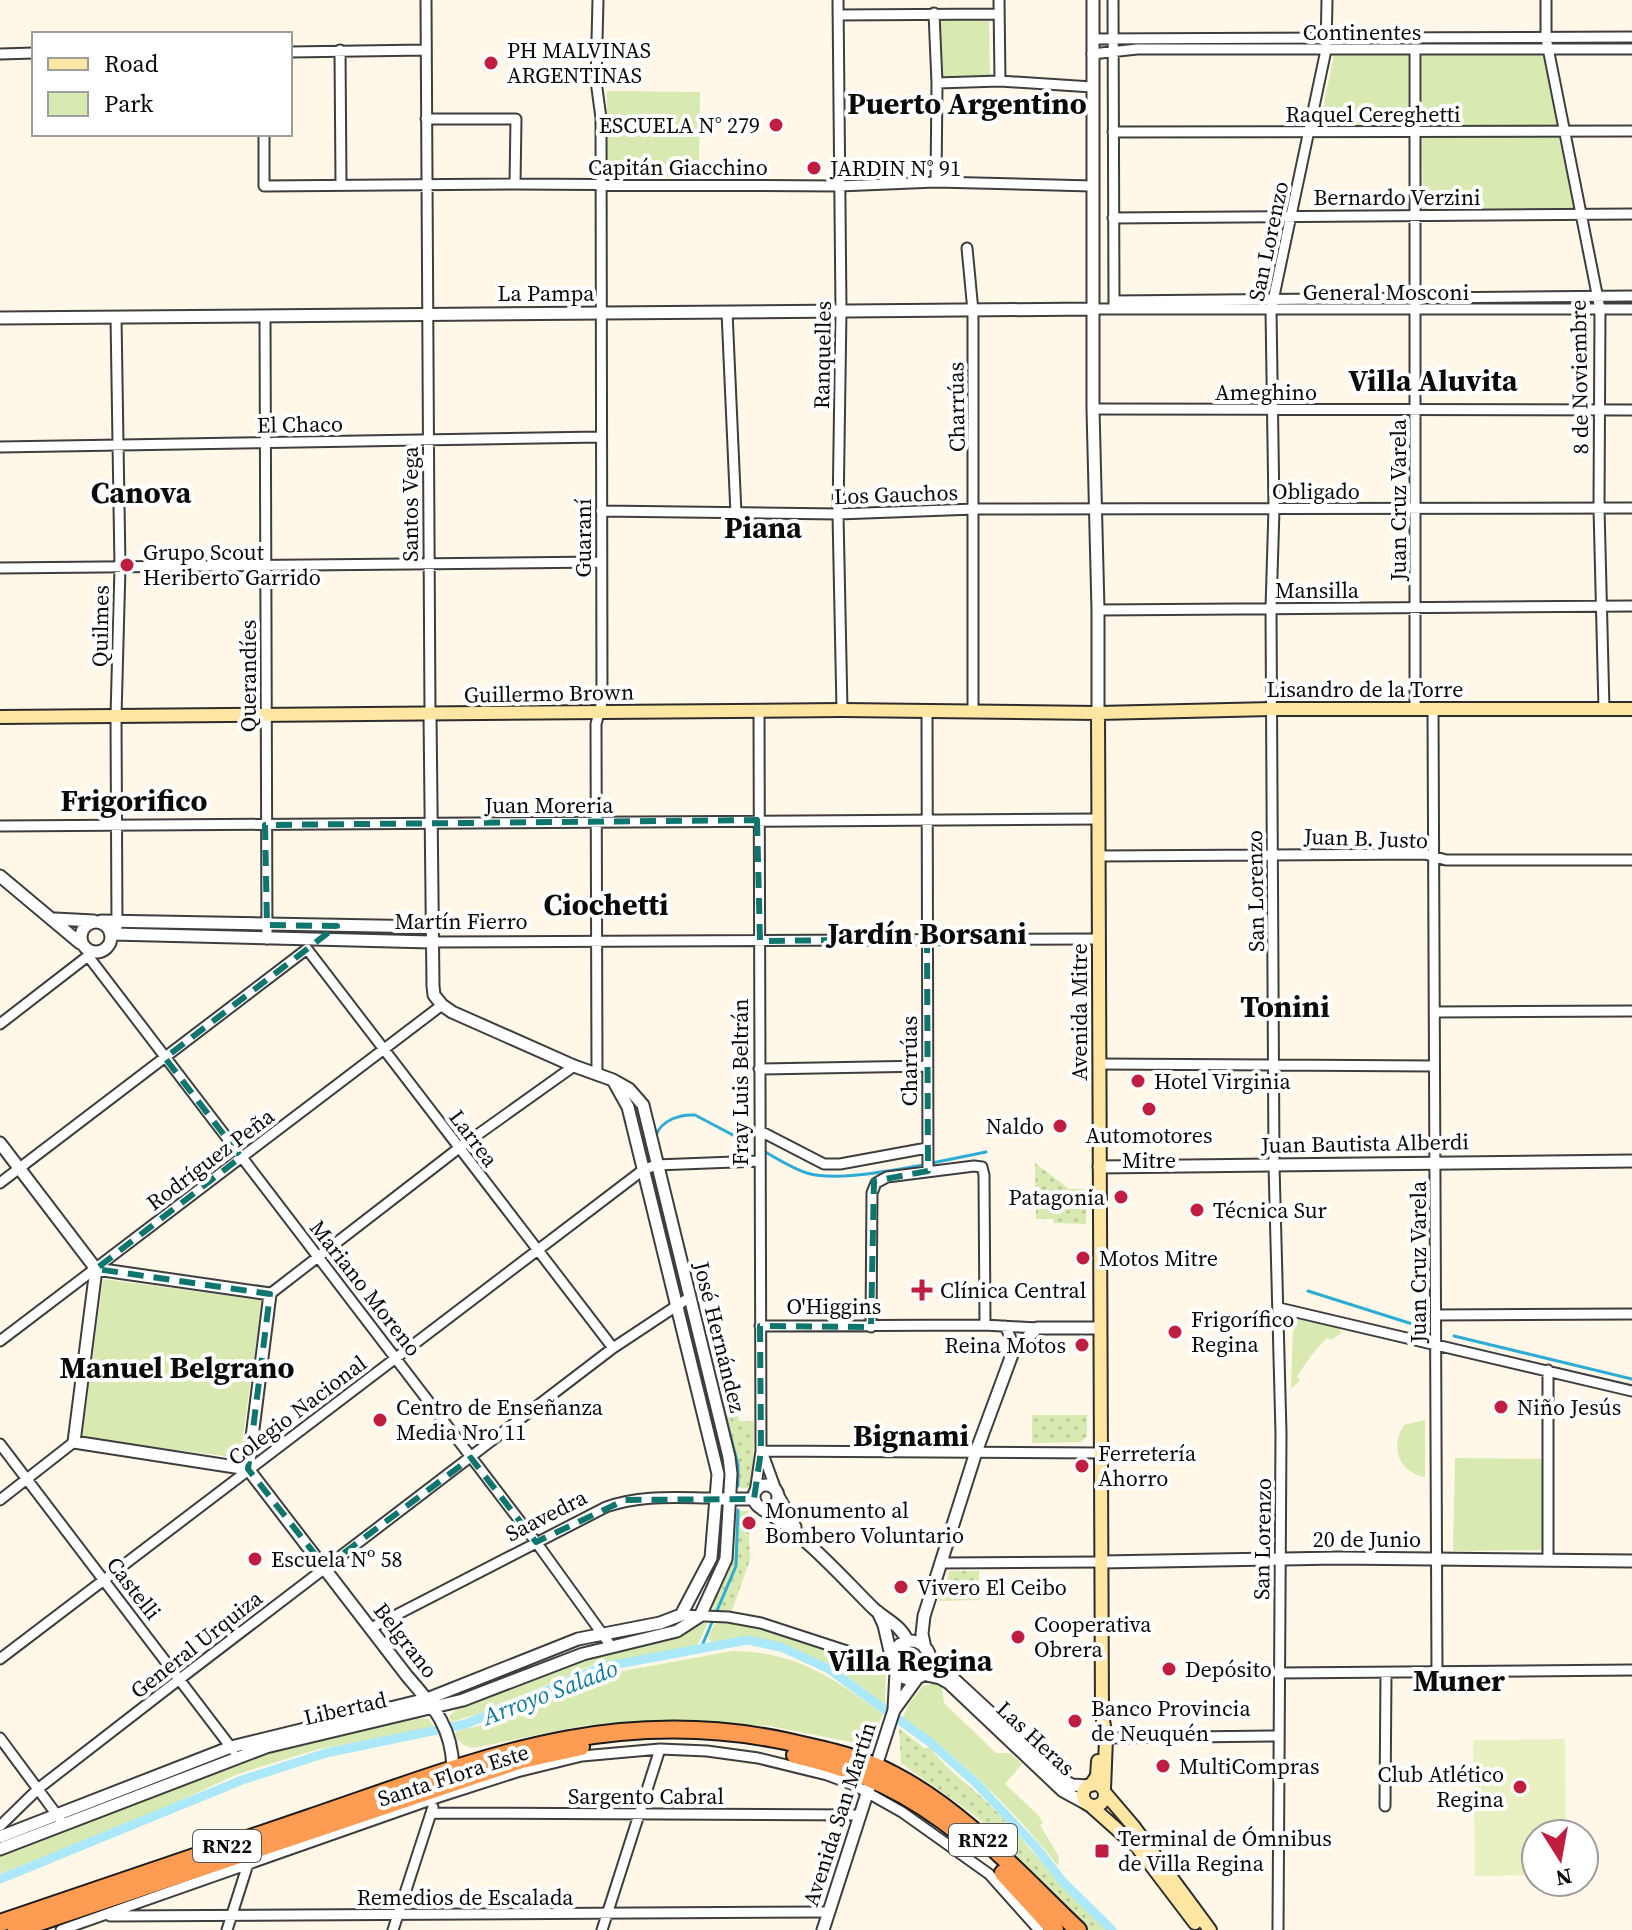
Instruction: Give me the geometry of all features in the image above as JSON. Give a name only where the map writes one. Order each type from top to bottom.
[{"type":"highway","name":"RN22","points":[[0,1923],[453,1769],[554,1740],[660,1728],[714,1730],[775,1739],[840,1754],[872,1779],[914,1786],[955,1815],[1078,1930]]},
{"type":"highway","name":"RN22","points":[[16,1930],[440,1792],[522,1760],[619,1741],[666,1739],[725,1742],[770,1749],[834,1765],[872,1779],[918,1802],[963,1837],[1003,1873],[1055,1930]]},
{"type":"main road","name":"Lisandro de la Torre","points":[[1098,713],[1273,709],[1632,709]]},
{"type":"main road","name":"Guillermo Brown","points":[[0,717],[842,710],[1098,713]]},
{"type":"main road","name":"Avenida Mitre","points":[[1097,1788],[1106,1738],[1102,1714],[1098,713]]},
{"type":"main road","name":"Avenida Mitre","points":[[1097,1788],[1102,1714]]},
{"type":"main road","points":[[1097,1788],[1102,1803],[1088,1805],[1082,1795],[1097,1788]]},
{"type":"main road","name":"Las Heras","points":[[1097,1788],[1134,1827],[1210,1930]]},
{"type":"main road","name":"Las Heras","points":[[1088,1805],[1138,1848],[1201,1930]]},
{"type":"street","name":"Santos Vega","points":[[426,0],[431,942],[434,995],[442,1005]]},
{"type":"street","name":"Guaraní","points":[[597,1075],[596,724],[602,702],[601,118],[596,81],[598,0]]},
{"type":"street","name":"Ranquelles","points":[[838,0],[841,310],[838,514],[842,710]]},
{"type":"street","points":[[999,0],[1000,81]]},
{"type":"street","name":"Avenida Mitre","points":[[1093,0],[1093,409],[1098,713]]},
{"type":"street","points":[[1113,0],[1114,306]]},
{"type":"street","name":"San Lorenzo","points":[[1278,1930],[1281,1560],[1279,1308],[1274,1165],[1271,310],[1326,50],[1327,0]]},
{"type":"street","name":"8 de Noviembre","points":[[1546,0],[1548,50],[1600,309],[1599,508],[1604,709]]},
{"type":"street","points":[[934,13],[936,182]]},
{"type":"street","points":[[838,15],[999,14]]},
{"type":"street","name":"Continentes","points":[[1093,39],[1632,37]]},
{"type":"street","name":"Continentes","points":[[1092,54],[1137,49],[1632,49]]},
{"type":"street","points":[[340,50],[341,184]]},
{"type":"street","points":[[292,52],[426,50]]},
{"type":"street","name":"Juan Cruz Varela","points":[[1415,51],[1415,709]]},
{"type":"street","points":[[0,54],[32,53]]},
{"type":"street","points":[[937,83],[1000,81],[1092,87]]},
{"type":"street","points":[[426,119],[516,119],[515,184]]},
{"type":"street","name":"Raquel Cereghetti","points":[[1113,132],[1632,131]]},
{"type":"street","name":"Capitán Giacchino","points":[[264,136],[264,186],[839,186],[936,182],[1092,186]]},
{"type":"street","name":"Bernardo Verzini","points":[[1113,218],[1632,214]]},
{"type":"street","name":"Charrúas","points":[[967,248],[973,311],[973,711]]},
{"type":"street","name":"General Mosconi","points":[[1093,309],[1272,298],[1632,296]]},
{"type":"street","name":"General Mosconi","points":[[1114,306],[1271,310],[1632,309]]},
{"type":"street","name":"La Pampa","points":[[0,318],[1093,309]]},
{"type":"street","points":[[727,312],[736,514]]},
{"type":"street","name":"Querandíes","points":[[265,316],[267,939]]},
{"type":"street","name":"Quilmes","points":[[114,934],[117,921],[116,716],[120,567],[116,317]]},
{"type":"street","name":"Ameghino","points":[[1093,409],[1632,410]]},
{"type":"street","name":"El Chaco","points":[[0,447],[600,437]]},
{"type":"street","name":"Obligado","points":[[1096,510],[1632,508]]},
{"type":"street","name":"Los Gauchos","points":[[601,511],[838,514],[975,509],[1096,510]]},
{"type":"street","points":[[0,568],[600,562]]},
{"type":"street","name":"Mansilla","points":[[1098,610],[1632,606]]},
{"type":"street","name":"Juan Cruz Varela","points":[[1433,708],[1437,1673]]},
{"type":"street","name":"Charrúas","points":[[927,711],[928,1171]]},
{"type":"street","name":"Fray Luis Beltrán","points":[[759,712],[761,1451],[757,1500],[802,1538],[877,1612],[901,1629],[908,1642]]},
{"type":"street","name":"Juan Moreria","points":[[0,826],[1098,819]]},
{"type":"street","name":"Juan B. Justo","points":[[1098,856],[1425,854],[1446,860],[1632,860]]},
{"type":"street","name":"Mariano Moreno","points":[[0,876],[55,919],[85,950],[536,1542],[611,1646]]},
{"type":"street","name":"Martín Fierro","points":[[55,919],[432,927]]},
{"type":"street","points":[[0,1024],[85,950],[101,949],[114,934],[108,925],[99,921],[82,932],[85,950]]},
{"type":"street","points":[[0,1183],[165,1058],[307,944],[306,926]]},
{"type":"street","name":"Martín Fierro","points":[[114,934],[267,939],[307,944],[1098,939]]},
{"type":"street","name":"Larrea","points":[[307,944],[613,1348]]},
{"type":"street","name":"José Hernández","points":[[442,1005],[574,1066],[613,1080],[629,1089],[643,1105],[729,1457],[711,1558],[681,1615]]},
{"type":"street","name":"Rodríguez Peña","points":[[0,1341],[442,1005]]},
{"type":"street","points":[[1435,1012],[1632,1011]]},
{"type":"street","points":[[1099,1064],[1434,1066]]},
{"type":"street","points":[[74,1442],[248,1469],[270,1294],[459,1148],[574,1066]]},
{"type":"street","points":[[759,1069],[927,1066]]},
{"type":"street","name":"José Hernández","points":[[613,1080],[628,1107],[723,1498],[726,1559],[704,1616]]},
{"type":"street","points":[[760,1131],[824,1164],[928,1152]]},
{"type":"street","points":[[0,1143],[96,1269],[270,1294]]},
{"type":"street","name":"Colegio Nacional","points":[[0,1659],[643,1170],[656,1165],[760,1161]]},
{"type":"street","name":"Juan Bautista Alberdi","points":[[1099,1167],[1632,1161]]},
{"type":"street","points":[[871,1327],[872,1193],[876,1183],[887,1177],[974,1166],[982,1167],[984,1175],[985,1325]]},
{"type":"street","points":[[656,1226],[671,1222]]},
{"type":"street","points":[[0,1500],[74,1442],[96,1269]]},
{"type":"street","name":"General Urquiza","points":[[0,1826],[39,1788],[325,1567],[613,1348],[690,1297]]},
{"type":"street","points":[[1279,1308],[1632,1391]]},
{"type":"street","points":[[1436,1315],[1632,1314]]},
{"type":"street","name":"O'Higgins","points":[[760,1326],[1100,1328]]},
{"type":"street","points":[[924,1616],[911,1632],[908,1642],[896,1648],[894,1666],[906,1678],[920,1676],[928,1666],[922,1634],[924,1616],[976,1452],[1013,1352],[1013,1343],[1005,1326]]},
{"type":"street","points":[[1013,1352],[1037,1328]]},
{"type":"street","points":[[1548,1370],[1548,1560]]},
{"type":"street","name":"Castelli","points":[[0,1444],[181,1678],[234,1752]]},
{"type":"street","points":[[761,1451],[1101,1453]]},
{"type":"street","name":"Fray Luis Beltrán","points":[[761,1451],[777,1493],[802,1538]]},
{"type":"street","name":"Belgrano","points":[[248,1469],[430,1703],[442,1722],[453,1753],[453,1769]]},
{"type":"street","name":"Saavedra","points":[[371,1628],[536,1542],[625,1500],[757,1500],[764,1485],[777,1493]]},
{"type":"street","points":[[757,1500],[774,1507],[777,1493]]},
{"type":"street","name":"20 de Junio","points":[[1101,1562],[1436,1558],[1632,1561]]},
{"type":"street","points":[[941,1563],[1101,1562]]},
{"type":"street","name":"Fray Luis Beltrán","points":[[877,1612],[884,1625],[894,1666]]},
{"type":"street","name":"Libertad","points":[[0,1849],[61,1820],[234,1752],[266,1747],[430,1703],[578,1639],[667,1622],[681,1615],[720,1617],[771,1626],[894,1666]]},
{"type":"street","name":"Libertad","points":[[430,1703],[463,1700],[583,1654],[668,1634],[704,1616]]},
{"type":"street","points":[[908,1642],[927,1652]]},
{"type":"street","name":"Las Heras","points":[[927,1652],[1063,1780],[1077,1786],[1097,1788]]},
{"type":"street","name":"Avenida San Martín","points":[[894,1666],[894,1710]]},
{"type":"street","points":[[1278,1673],[1632,1670]]},
{"type":"street","points":[[1385,1806],[1386,1673]]},
{"type":"street","name":"Avenida San Martín","points":[[823,1930],[894,1710],[920,1676]]},
{"type":"street","name":"Las Heras","points":[[920,1676],[940,1678],[949,1683],[1063,1791],[1088,1805]]},
{"type":"street","points":[[1106,1738],[1278,1736]]},
{"type":"street","points":[[0,1738],[61,1820]]},
{"type":"street","points":[[602,1930],[660,1749]]},
{"type":"street","name":"Santa Flora Este","points":[[67,1929],[440,1792],[565,1760],[660,1749],[707,1751],[775,1761],[841,1779],[872,1779],[902,1812],[989,1874],[1039,1930]]},
{"type":"street","points":[[393,1930],[431,1813],[453,1769]]},
{"type":"street","name":"Sargento Cabral","points":[[431,1813],[860,1815]]},
{"type":"street","name":"Libertad","points":[[0,1837],[61,1820]]},
{"type":"street","points":[[227,1930],[248,1864]]},
{"type":"street","name":"Remedios de Escalada","points":[[102,1916],[829,1912]]},
{"type":"highlighted area","points":[[757,820],[760,941],[927,939],[928,1171],[874,1181],[871,1327],[760,1326],[761,1451],[754,1499],[625,1500],[536,1542],[471,1458],[325,1567],[248,1469],[270,1294],[96,1269],[241,1157],[165,1058],[337,926],[267,925],[265,825]]},
{"type":"green space","points":[[989,19],[990,79],[937,80],[937,20]]},
{"type":"green space","points":[[1543,54],[1557,128],[1422,128],[1422,55]]},
{"type":"green space","points":[[1334,55],[1408,55],[1408,128],[1319,127]]},
{"type":"green space","points":[[607,91],[700,92],[699,177],[607,176]]},
{"type":"green space","points":[[1559,137],[1574,211],[1423,210],[1422,138]]},
{"type":"green space","points":[[1035,1163],[1069,1189],[1086,1189],[1086,1224],[1036,1219]]},
{"type":"green space","points":[[103,1279],[262,1300],[240,1458],[82,1438]]},
{"type":"green space","points":[[1298,1319],[1339,1328],[1342,1333],[1331,1340],[1327,1338],[1310,1357],[1297,1377],[1300,1380],[1291,1389],[1293,1324]]},
{"type":"green space","points":[[723,1404],[731,1405],[740,1421],[754,1421],[751,1488],[741,1488],[737,1482],[737,1463]]},
{"type":"green space","points":[[1032,1415],[1087,1415],[1087,1436],[1081,1442],[1032,1443]]},
{"type":"green space","points":[[1425,1420],[1425,1477],[1408,1470],[1397,1449],[1404,1425]]},
{"type":"green space","points":[[1455,1458],[1543,1459],[1542,1550],[1453,1551]]},
{"type":"green space","points":[[748,1511],[750,1560],[731,1613],[714,1612],[712,1606],[730,1561],[733,1514]]},
{"type":"green space","points":[[950,1571],[979,1571],[980,1600],[939,1601]]},
{"type":"green space","points":[[716,1622],[777,1631],[873,1664],[886,1673],[885,1705],[826,1664],[782,1645],[735,1639],[711,1642],[708,1636]]},
{"type":"green space","points":[[708,1623],[698,1644],[686,1649],[595,1664],[478,1714],[451,1722],[449,1717],[458,1707],[584,1658],[656,1643]]},
{"type":"green space","points":[[732,1651],[755,1652],[795,1661],[830,1678],[883,1714],[874,1734],[856,1743],[770,1726],[665,1720],[587,1725],[472,1748],[452,1735],[570,1686],[623,1671]]},
{"type":"green space","points":[[936,1683],[942,1687],[944,1703],[996,1753],[1010,1753],[1022,1764],[1005,1784],[1038,1815],[1043,1823],[1040,1825],[1059,1857],[1058,1866],[986,1786],[903,1718],[908,1705],[923,1686]]},
{"type":"green space","points":[[414,1718],[429,1719],[436,1730],[319,1749],[238,1774],[146,1816],[0,1874],[0,1855],[249,1757]]},
{"type":"green space","points":[[899,1728],[924,1748],[930,1747],[951,1771],[992,1807],[1107,1930],[1088,1930],[977,1817],[901,1763]]},
{"type":"green space","name":"Club Atlético Regina","points":[[1565,1739],[1566,1818],[1520,1818],[1520,1875],[1475,1876],[1473,1740]]},
{"type":"waterway","points":[[656,1135],[672,1119],[695,1115],[748,1143]]},
{"type":"waterway","points":[[762,1150],[795,1168],[819,1175],[865,1174],[924,1165]]},
{"type":"waterway","points":[[932,1163],[986,1152]]},
{"type":"waterway","points":[[1308,1291],[1425,1328]]},
{"type":"waterway","points":[[1454,1336],[1632,1379]]},
{"type":"waterway","points":[[707,1346],[738,1465],[738,1486]]},
{"type":"waterway","points":[[701,1648],[736,1566],[738,1510]]},
{"type":"waterway","name":"Arroyo Salado","points":[[0,1879],[242,1780],[326,1753],[466,1724],[602,1667],[747,1640],[781,1647],[829,1669],[931,1743],[976,1783],[1035,1846],[1063,1882],[1112,1930]]},
{"type":"place","name":"PH MALVINAS ARGENTINAS","points":[[491,63]]},
{"type":"place","name":"ESCUELA N° 279","points":[[776,125]]},
{"type":"place","name":"JARDIN N° 91","points":[[814,168]]},
{"type":"place","name":"Grupo Scout Heriberto Garrido","points":[[127,565]]},
{"type":"place","name":"Hotel Virginia","points":[[1138,1081]]},
{"type":"place","name":"Automotores Mitre","points":[[1149,1109]]},
{"type":"place","name":"Naldo","points":[[1060,1126]]},
{"type":"place","name":"Patagonia","points":[[1121,1197]]},
{"type":"place","name":"Técnica Sur","points":[[1197,1210]]},
{"type":"place","name":"Motos Mitre","points":[[1083,1258]]},
{"type":"place","name":"Clínica Central","points":[[922,1290]]},
{"type":"place","name":"Frigorífico Regina","points":[[1175,1332]]},
{"type":"place","name":"Reina Motos","points":[[1082,1345]]},
{"type":"place","name":"Niño Jesús","points":[[1501,1407]]},
{"type":"place","name":"Centro de Enseñanza Media Nro 11","points":[[380,1420]]},
{"type":"place","name":"Ferretería Ahorro","points":[[1082,1466]]},
{"type":"place","name":"Monumento al Bombero Voluntario","points":[[749,1523]]},
{"type":"place","name":"Escuela Nº 58","points":[[255,1559]]},
{"type":"place","name":"Vivero El Ceibo","points":[[901,1587]]},
{"type":"place","name":"Cooperativa Obrera","points":[[1018,1637]]},
{"type":"place","name":"Depósito","points":[[1169,1669]]},
{"type":"place","name":"Banco Provincia de Neuquén","points":[[1075,1721]]},
{"type":"place","name":"MultiCompras","points":[[1163,1766]]},
{"type":"place","name":"Club Atlético Regina","points":[[1520,1787]]},
{"type":"place","name":"Terminal de Ómnibus de Villa Regina","points":[[1102,1851]]},
{"type":"district","name":"Puerto Argentino","points":[[967,103]]},
{"type":"district","name":"Villa Aluvita","points":[[1433,380]]},
{"type":"district","name":"Canova","points":[[141,492]]},
{"type":"district","name":"Piana","points":[[763,527]]},
{"type":"district","name":"Frigorifico","points":[[134,800]]},
{"type":"district","name":"Ciochetti","points":[[606,904]]},
{"type":"district","name":"Jardín Borsani","points":[[927,933]]},
{"type":"district","name":"Tonini","points":[[1285,1006]]},
{"type":"district","name":"Manuel Belgrano","points":[[177,1367]]},
{"type":"district","name":"Bignami","points":[[911,1435]]},
{"type":"district","name":"Villa Regina","points":[[910,1660]]},
{"type":"district","name":"Muner","points":[[1459,1680]]}]
